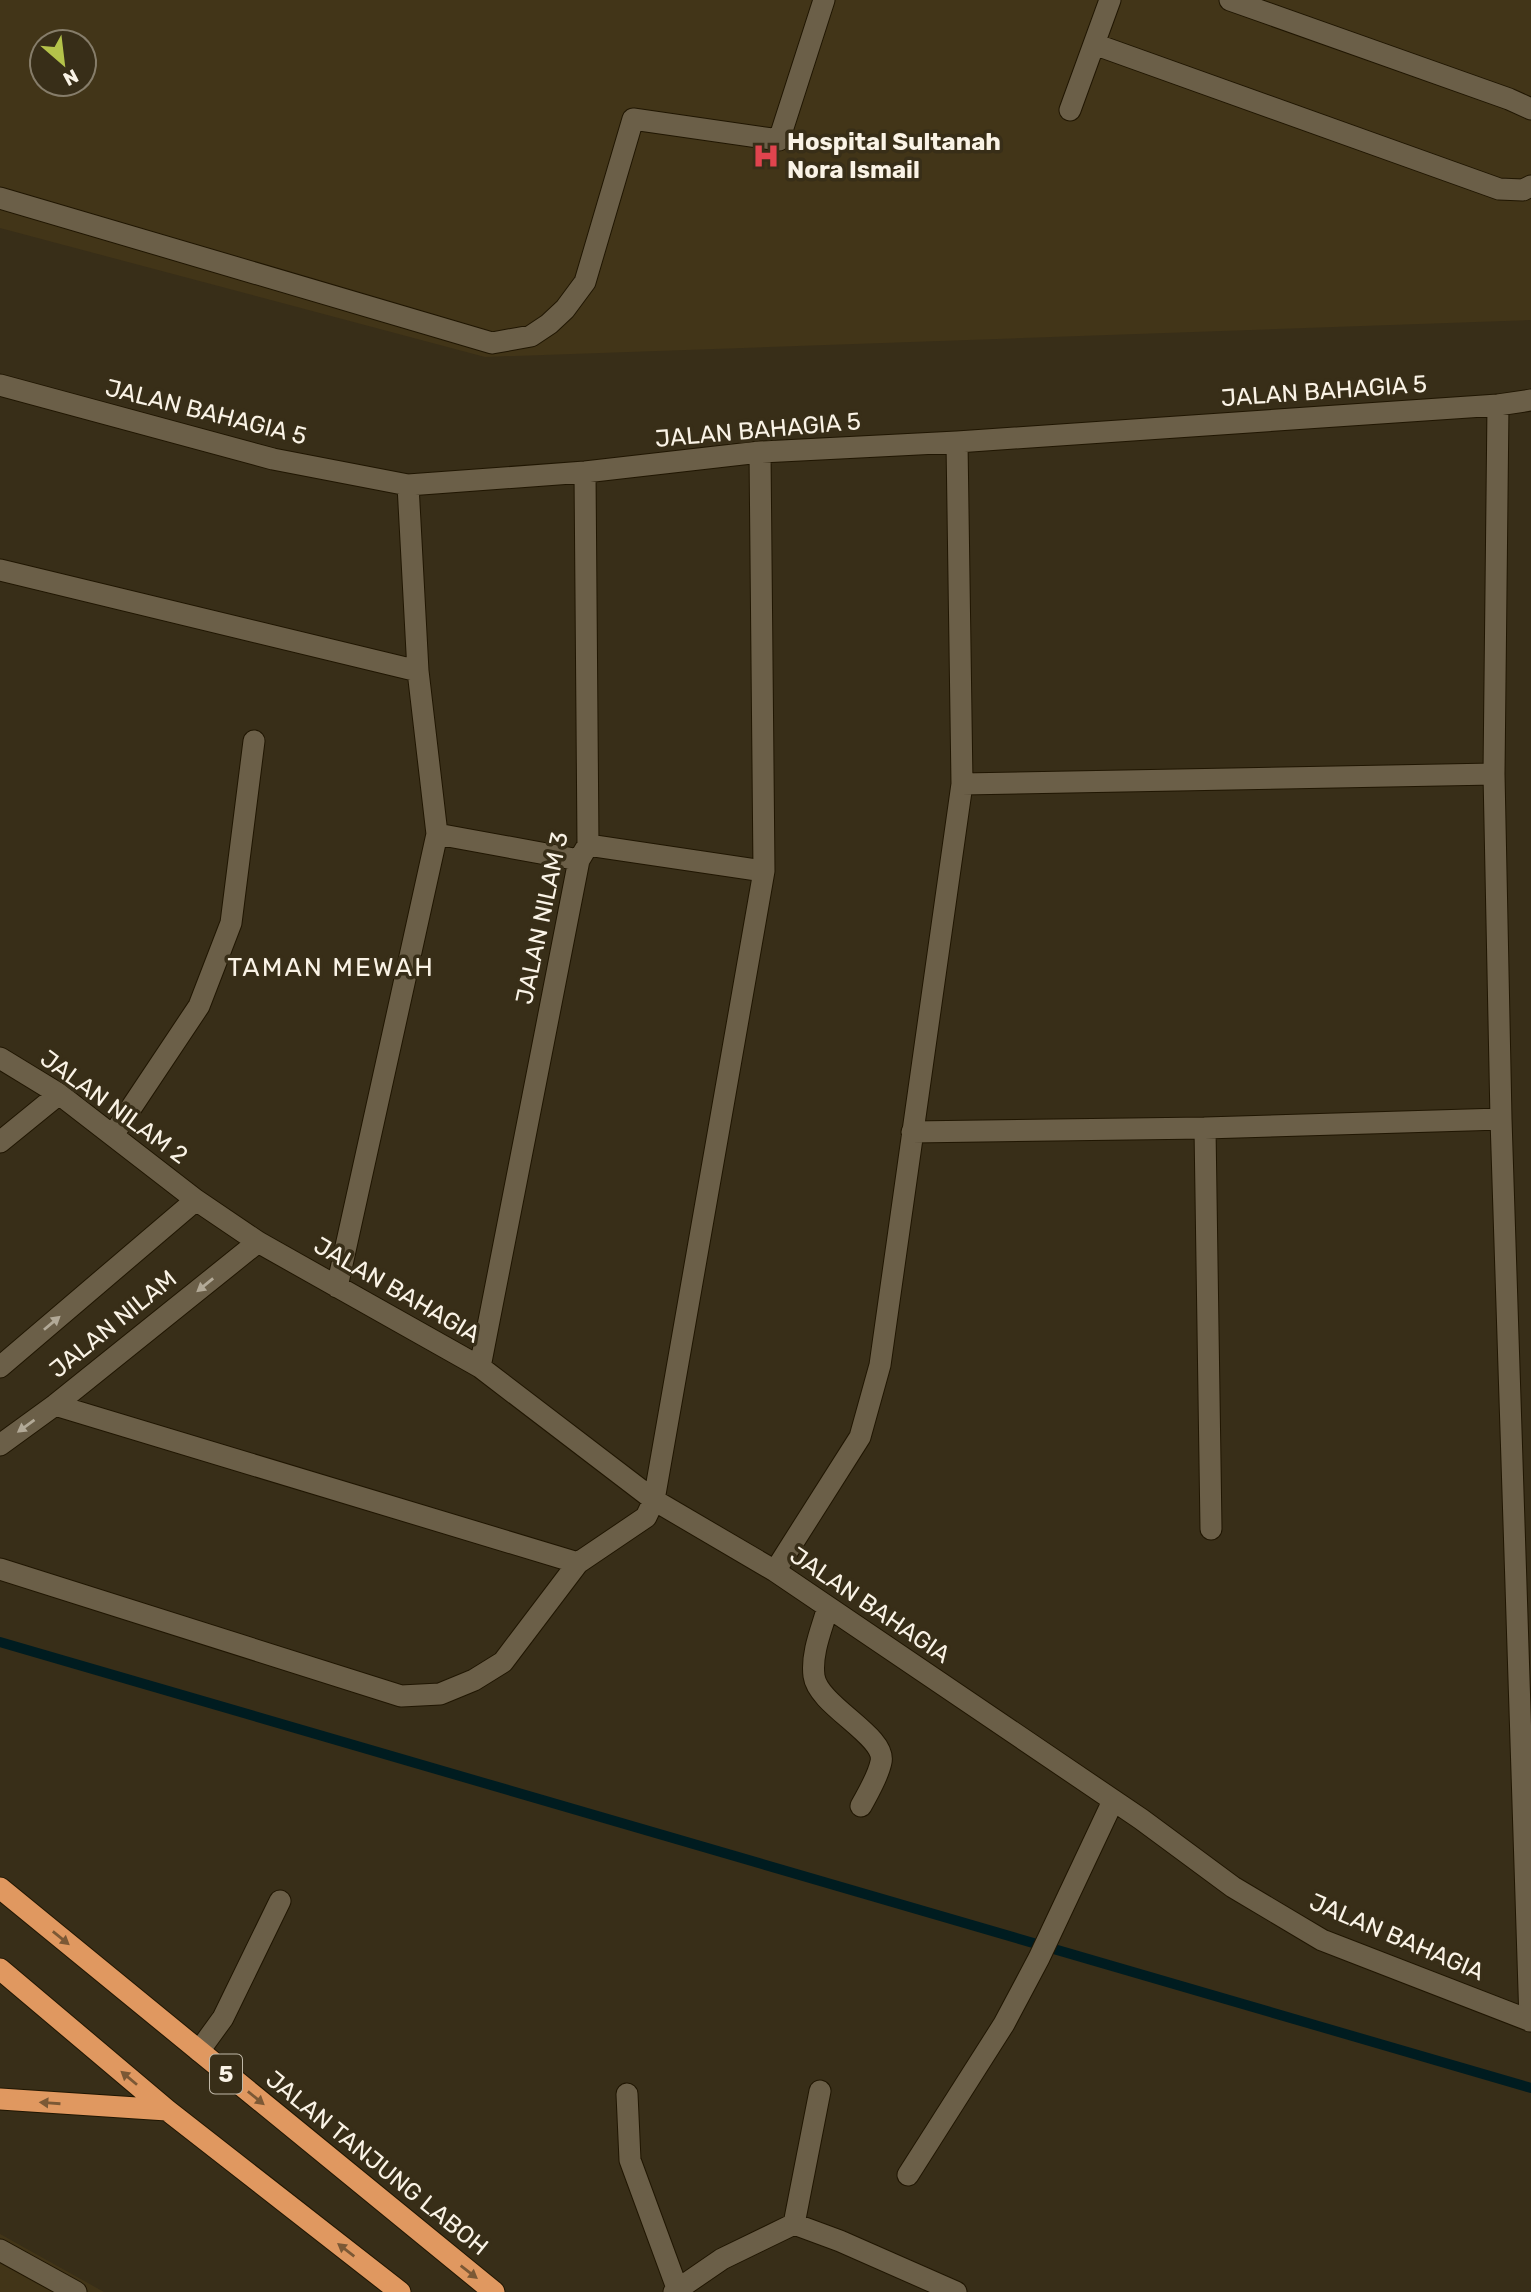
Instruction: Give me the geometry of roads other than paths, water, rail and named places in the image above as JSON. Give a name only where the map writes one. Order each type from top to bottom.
[{"type":"highway","name":"JALAN TANJUNG LABOH","points":[[3,1897],[199,2051],[494,2292]]},
{"type":"highway","points":[[0,1969],[167,2110],[400,2292]]},
{"type":"highway","points":[[0,2099],[167,2110]]},
{"type":"street","points":[[0,198],[492,343],[531,335],[549,324],[565,309],[585,282],[633,120],[779,140],[824,0]]},
{"type":"street","points":[[1070,110],[1110,0]]},
{"type":"street","points":[[1230,0],[1531,109]]},
{"type":"street","points":[[1094,44],[1499,189],[1523,190],[1531,186]]},
{"type":"street","name":"JALAN BAHAGIA 5","points":[[0,385],[274,459],[408,485],[585,472],[760,452],[957,442],[1498,405],[1531,400]]},
{"type":"street","points":[[1498,405],[1494,774],[1501,1119],[1530,2021]]},
{"type":"street","points":[[775,1571],[860,1437],[880,1365],[962,784],[957,442]]},
{"type":"street","points":[[0,1569],[401,1696],[440,1694],[474,1680],[503,1662],[578,1563],[646,1517],[654,1500],[764,871],[760,452]]},
{"type":"street","name":"JALAN NILAM 3","points":[[480,1367],[584,852],[585,472]]},
{"type":"street","points":[[337,1287],[437,834],[418,671],[408,485]]},
{"type":"street","points":[[0,570],[418,671]]},
{"type":"street","points":[[113,1135],[199,1006],[231,923],[254,741]]},
{"type":"street","points":[[962,784],[1494,774]]},
{"type":"street","points":[[437,834],[764,871]]},
{"type":"street","name":"JALAN NILAM 2","points":[[0,1058],[59,1094],[196,1200]]},
{"type":"street","points":[[0,1142],[59,1094]]},
{"type":"street","points":[[912,1132],[1205,1128],[1501,1119]]},
{"type":"street","points":[[1205,1128],[1211,1529]]},
{"type":"street","name":"JALAN BAHAGIA","points":[[196,1200],[258,1242],[480,1367],[654,1500],[775,1571],[1113,1801],[1233,1887],[1322,1940],[1530,2021]]},
{"type":"street","name":"JALAN NILAM","points":[[0,1367],[196,1200]]},
{"type":"street","name":"JALAN NILAM","points":[[0,1445],[55,1405],[258,1242]]},
{"type":"street","points":[[55,1405],[578,1563]]},
{"type":"street","points":[[828,1607],[816,1650],[814,1678],[830,1702],[874,1741],[881,1751],[882,1761],[862,1806]]},
{"type":"street","points":[[908,2175],[1004,2024],[1039,1958],[1113,1801]]},
{"type":"street","points":[[199,2051],[223,2018],[280,1901]]},
{"type":"street","points":[[794,2224],[820,2091]]},
{"type":"street","points":[[628,2094],[630,2160],[676,2290],[722,2259],[794,2224],[840,2241],[956,2292]]},
{"type":"street","points":[[0,2250],[76,2292]]},
{"type":"waterway","points":[[0,1642],[1531,2088]]},
{"type":"place","name":"Hospital Sultanah Nora Ismail","points":[[766,156]]},
{"type":"district","name":"TAMAN MEWAH","points":[[331,967]]}]
